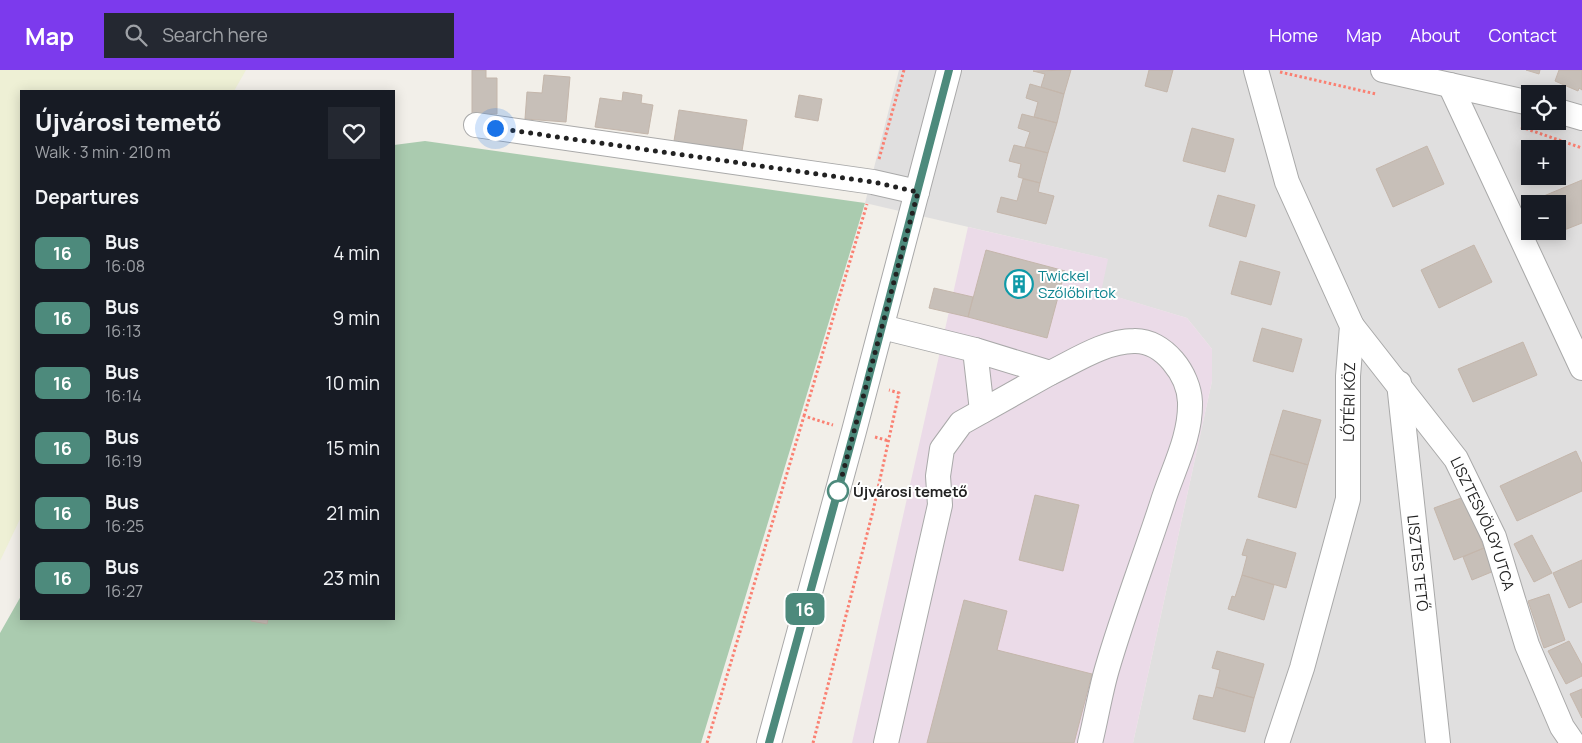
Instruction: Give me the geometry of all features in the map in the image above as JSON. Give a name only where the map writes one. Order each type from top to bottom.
[{"type":"street","points":[[769,743],[882,327],[949,70]]},
{"type":"street","name":"LŐTÉRI KÖZ","points":[[1256,70],[1287,182],[1352,326],[1348,376],[1348,499],[1302,668],[1278,743]]},
{"type":"street","points":[[1383,70],[1521,101]]},
{"type":"street","points":[[1450,86],[1582,368]]},
{"type":"street","points":[[1566,113],[1582,118]]},
{"type":"street","points":[[476,125],[873,182],[918,192]]},
{"type":"street","name":"LISZTESVÖLGY UTCA","points":[[1352,326],[1399,383],[1456,459],[1494,537],[1527,645],[1562,726],[1573,743]]},
{"type":"street","points":[[882,327],[975,350],[1050,373]]},
{"type":"street","points":[[886,743],[940,505],[938,476],[942,449],[960,423],[1050,373],[1117,342],[1136,340],[1155,347],[1171,359],[1185,379],[1190,402],[1185,440],[1164,497],[1107,669],[1090,743]]},
{"type":"street","points":[[975,350],[982,412]]},
{"type":"street","name":"LISZTES TETŐ","points":[[1399,383],[1438,743]]},
{"type":"path","points":[[708,743],[873,182],[904,70]]},
{"type":"path","points":[[1272,70],[1378,95]]},
{"type":"path","points":[[1512,125],[1582,148]]},
{"type":"path","points":[[813,743],[873,511],[899,393],[867,382]]},
{"type":"path","points":[[804,416],[854,431]]},
{"type":"shaded area","points":[[899,70],[1582,70],[1582,743],[1133,743],[1212,381],[1212,349],[1187,318],[1100,292],[1107,259],[865,203]]},
{"type":"shaded area","points":[[968,227],[1108,259],[1101,292],[1187,318],[1212,349],[1212,381],[1133,743],[852,743]]},
{"type":"green space","points":[[0,70],[246,70],[235,90],[20,90],[20,519],[0,561]]},
{"type":"green space","points":[[425,141],[865,203],[701,743],[0,743],[0,633],[20,598],[20,620],[395,620],[395,145]]},
{"type":"building","points":[[472,70],[486,70],[486,78],[497,78],[497,114],[472,114]]},
{"type":"building","points":[[1071,70],[1064,94],[1041,87],[1045,74],[1033,71]]},
{"type":"building","points":[[1149,70],[1173,70],[1167,92],[1145,86]]},
{"type":"building","points":[[1526,70],[1540,70],[1539,74]]},
{"type":"building","points":[[1559,70],[1582,70],[1582,90],[1579,88],[1578,91],[1555,81]]},
{"type":"building","points":[[544,75],[570,77],[566,122],[525,119],[527,92],[542,93]]},
{"type":"building","points":[[1030,84],[1064,94],[1057,123],[1034,117],[1038,102],[1026,98]]},
{"type":"building","points":[[623,92],[642,95],[641,103],[653,105],[648,134],[595,127],[600,98],[622,101]]},
{"type":"building","points":[[799,95],[822,99],[818,121],[795,117]]},
{"type":"building","points":[[679,110],[747,120],[742,151],[674,141]]},
{"type":"building","points":[[1022,114],[1057,123],[1048,153],[1025,147],[1030,132],[1018,128]]},
{"type":"building","points":[[1192,128],[1234,139],[1225,172],[1183,161]]},
{"type":"building","points":[[1014,145],[1048,153],[1040,183],[1018,177],[1021,164],[1009,161]]},
{"type":"building","points":[[1427,146],[1444,184],[1393,207],[1376,169]]},
{"type":"building","points":[[1023,179],[1040,183],[1038,192],[1054,196],[1046,224],[997,212],[1001,197],[1017,201]]},
{"type":"building","points":[[1582,180],[1582,223],[1566,229],[1566,195],[1546,195]]},
{"type":"building","points":[[1218,195],[1255,205],[1246,237],[1209,226]]},
{"type":"building","points":[[1474,245],[1492,282],[1439,308],[1421,270]]},
{"type":"building","name":"Twickel Szőlőbirtok","points":[[986,250],[1065,271],[1047,338],[968,317]]},
{"type":"building","points":[[1240,261],[1280,272],[1271,305],[1231,294]]},
{"type":"building","points":[[934,288],[973,297],[968,317],[929,308]]},
{"type":"building","points":[[1262,328],[1302,339],[1293,372],[1253,361]]},
{"type":"building","points":[[1523,342],[1537,375],[1473,402],[1458,369]]},
{"type":"building","points":[[1283,410],[1321,420],[1308,465],[1270,454]]},
{"type":"building","points":[[1576,451],[1582,464],[1582,491],[1517,521],[1500,486]]},
{"type":"building","points":[[1270,454],[1308,465],[1296,508],[1258,497]]},
{"type":"building","points":[[1035,495],[1079,505],[1063,571],[1019,560]]},
{"type":"building","points":[[1464,497],[1484,548],[1454,560],[1434,508]]},
{"type":"building","points":[[1532,535],[1552,573],[1534,582],[1514,544]]},
{"type":"building","points":[[1247,539],[1296,553],[1286,588],[1242,575],[1247,556],[1242,555]]},
{"type":"building","points":[[1484,548],[1494,571],[1472,580],[1463,557]]},
{"type":"building","points":[[1582,560],[1582,602],[1569,608],[1553,573]]},
{"type":"building","points":[[1242,575],[1274,585],[1264,620],[1228,609],[1232,596],[1235,597]]},
{"type":"building","points":[[1549,594],[1565,640],[1544,648],[1528,601]]},
{"type":"building","points":[[964,600],[1007,611],[997,650],[1092,674],[1074,743],[927,743]]},
{"type":"building","points":[[251,620],[268,620],[267,624]]},
{"type":"building","points":[[1569,641],[1582,665],[1582,676],[1566,684],[1548,651]]},
{"type":"building","points":[[1217,651],[1264,664],[1254,698],[1216,687],[1220,670],[1212,668]]},
{"type":"building","points":[[1216,687],[1254,698],[1245,732],[1193,719],[1199,695],[1213,698]]},
{"type":"building","points":[[1582,689],[1582,718],[1570,694]]},
{"type":"bus line","name":"16","points":[[769,743],[863,399],[949,70]]},
{"type":"place","name":"Twickel Szőlőbirtok","points":[[1019,284]]},
{"type":"place","name":"Újvárosi temető","points":[[838,491]]},
{"type":"route","points":[[495,128],[873,182],[918,192],[838,491]]}]
